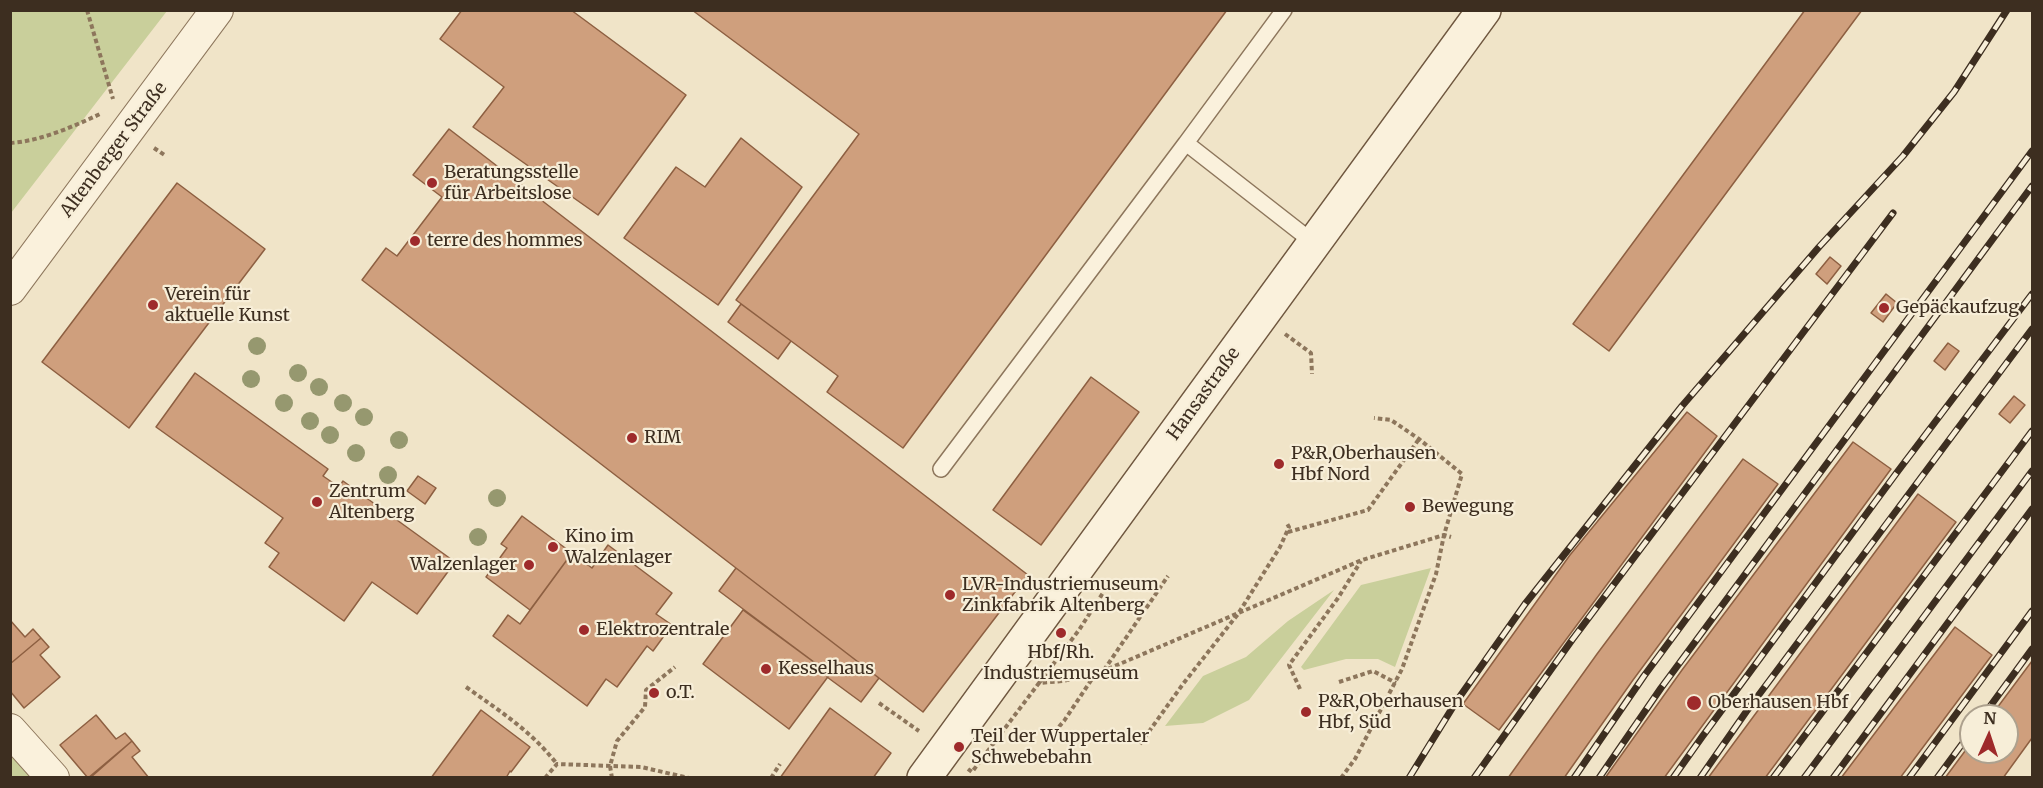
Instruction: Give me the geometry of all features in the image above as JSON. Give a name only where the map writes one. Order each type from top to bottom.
[{"type":"main road","name":"Hansastraße","points":[[924,777],[1485,10]]},
{"type":"street","name":"Altenberger Straße","points":[[10,289],[122,118],[217,10]]},
{"type":"street","points":[[10,730],[53,777]]},
{"type":"lane","points":[[941,469],[1284,10]]},
{"type":"lane","points":[[1186,144],[1314,243]]},
{"type":"path","points":[[10,143],[122,118],[87,10]]},
{"type":"path","points":[[1261,315],[1311,353],[1312,374]]},
{"type":"path","points":[[1341,777],[1355,759],[1396,683],[1436,574],[1444,535],[1462,474],[1419,439],[1391,420],[1374,418]]},
{"type":"path","points":[[1288,532],[1368,510],[1419,439]]},
{"type":"path","points":[[1140,744],[1238,614],[1288,532],[1289,527],[1286,522]]},
{"type":"path","points":[[1039,683],[1094,675],[1362,560],[1444,535],[1451,537]]},
{"type":"path","points":[[1300,689],[1289,665],[1338,598],[1362,560]]},
{"type":"path","points":[[1103,671],[1168,576]]},
{"type":"path","points":[[879,704],[945,750],[972,772],[1079,630],[1110,582]]},
{"type":"path","points":[[612,777],[610,766],[616,741],[645,707],[646,690],[675,667]]},
{"type":"path","points":[[1340,682],[1373,671],[1396,683]]},
{"type":"path","points":[[1049,738],[1064,721],[1094,675]]},
{"type":"path","points":[[466,687],[522,726],[557,764],[641,767],[689,777]]},
{"type":"path","points":[[545,777],[557,764]]},
{"type":"path","points":[[771,777],[780,764]]},
{"type":"green space","points":[[10,11],[167,11],[11,213]]},
{"type":"green space","points":[[1431,568],[1395,667],[1378,659],[1346,659],[1304,670],[1301,667],[1361,585]]},
{"type":"green space","points":[[1334,590],[1249,700],[1203,723],[1165,726],[1203,676],[1246,657],[1288,621]]},
{"type":"green space","points":[[11,750],[35,777],[11,777]]},
{"type":"building","points":[[462,10],[571,10],[686,95],[598,215],[473,127],[504,87],[440,39]]},
{"type":"building","points":[[692,10],[1227,10],[903,448],[827,392],[838,376],[736,300],[859,134]]},
{"type":"building","points":[[1805,10],[1862,10],[1609,351],[1573,324]]},
{"type":"building","points":[[449,129],[1028,575],[923,712],[362,280],[386,248],[397,256],[442,197],[413,175]]},
{"type":"building","points":[[741,138],[802,187],[718,305],[624,238],[676,167],[705,187]]},
{"type":"building","name":"Verein für aktuelle Kunst","points":[[177,183],[265,249],[129,428],[42,362]]},
{"type":"building","points":[[1830,257],[1841,266],[1827,284],[1816,274]]},
{"type":"building","name":"Gepäckaufzug","points":[[1886,294],[1897,303],[1883,322],[1871,313]]},
{"type":"building","points":[[741,304],[791,341],[778,359],[728,322]]},
{"type":"building","name":"Gepäckaufzug","points":[[1948,343],[1959,351],[1945,370],[1934,361]]},
{"type":"building","name":"Zentrum Altenberg","points":[[195,373],[328,469],[323,476],[339,487],[343,481],[455,562],[417,614],[372,582],[344,621],[269,567],[279,553],[265,543],[283,518],[156,427]]},
{"type":"building","points":[[1091,377],[1139,412],[1041,545],[993,510]]},
{"type":"building","points":[[2014,396],[2025,405],[2010,423],[1999,414]]},
{"type":"building","points":[[1687,412],[1717,436],[1499,730],[1463,704],[1570,555]]},
{"type":"building","points":[[1853,442],[1891,469],[1664,778],[1605,778],[1682,670]]},
{"type":"building","points":[[1743,459],[1778,484],[1633,680],[1564,778],[1508,778],[1597,654]]},
{"type":"building","points":[[418,476],[436,488],[425,504],[407,491]]},
{"type":"building","points":[[1918,494],[1956,522],[1765,778],[1708,778]]},
{"type":"building","name":"Walzenlager","points":[[522,516],[572,553],[530,610],[486,577],[507,548],[501,544]]},
{"type":"building","name":"Elektrozentrale","points":[[608,545],[672,593],[656,614],[672,625],[653,651],[647,646],[617,687],[606,679],[587,706],[493,636],[508,615],[520,624],[572,553],[592,568]]},
{"type":"building","points":[[736,568],[879,678],[861,702],[827,677],[830,674],[719,591]]},
{"type":"building","name":"Kesselhaus","points":[[743,610],[830,674],[789,729],[703,664]]},
{"type":"building","points":[[10,620],[25,637],[33,629],[41,638],[10,664]]},
{"type":"building","points":[[1955,627],[1992,655],[1900,778],[1841,778]]},
{"type":"building","points":[[41,638],[49,647],[40,655],[60,677],[24,708],[10,691],[10,664]]},
{"type":"building","points":[[2032,661],[2032,738],[2019,756],[2019,704],[2000,704]]},
{"type":"building","points":[[830,708],[891,753],[873,778],[780,778]]},
{"type":"building","points":[[481,710],[530,747],[506,778],[431,778]]},
{"type":"building","points":[[96,715],[116,739],[125,733],[132,741],[88,778],[60,745]]},
{"type":"building","points":[[132,741],[140,751],[132,757],[149,778],[90,778]]},
{"type":"building","points":[[1959,759],[1959,764],[2013,764],[2003,778],[1945,778]]},
{"type":"railway","points":[[1409,778],[1456,702],[1525,604],[1682,406],[1819,247],[1903,156],[1954,92],[2007,10]]},
{"type":"railway","points":[[1574,778],[1644,676],[2032,151]]},
{"type":"railway","points":[[1599,778],[1661,688],[2032,186]]},
{"type":"railway","points":[[1474,778],[1572,640],[1893,213]]},
{"type":"railway","points":[[1673,778],[1898,471],[2032,294]]},
{"type":"railway","points":[[1700,778],[1746,712],[2032,329]]},
{"type":"railway","points":[[1773,778],[2032,431]]},
{"type":"railway","points":[[1804,778],[2032,471]]},
{"type":"railway","points":[[1833,778],[2032,509]]},
{"type":"railway","points":[[1909,778],[2032,611]]},
{"type":"railway","points":[[1992,704],[2032,649]]},
{"type":"railway","points":[[1937,778],[1959,748]]},
{"type":"place","name":"Beratungsstelle für Arbeitslose","points":[[432,183]]},
{"type":"place","name":"terre des hommes","points":[[415,241]]},
{"type":"place","name":"Verein für aktuelle Kunst","points":[[153,305]]},
{"type":"place","name":"Gepäckaufzug","points":[[1884,308]]},
{"type":"place","name":"RIM","points":[[632,438]]},
{"type":"place","name":"P&R,Oberhausen Hbf Nord","points":[[1279,464]]},
{"type":"place","name":"Zentrum Altenberg","points":[[317,502]]},
{"type":"place","name":"Bewegung","points":[[1410,507]]},
{"type":"place","name":"Kino im Walzenlager","points":[[553,547]]},
{"type":"place","name":"Walzenlager","points":[[529,565]]},
{"type":"place","name":"LVR-Industriemuseum Zinkfabrik Altenberg","points":[[950,595]]},
{"type":"place","name":"Elektrozentrale","points":[[584,630]]},
{"type":"place","name":"Hbf/Rh. Industriemuseum","points":[[1061,633]]},
{"type":"place","name":"Kesselhaus","points":[[766,669]]},
{"type":"place","name":"o.T.","points":[[654,693]]},
{"type":"place","name":"Oberhausen Hbf","points":[[1694,703]]},
{"type":"place","name":"P&R,Oberhausen Hbf, Süd","points":[[1306,712]]},
{"type":"place","name":"Teil der Wuppertaler Schwebebahn","points":[[959,747]]}]
